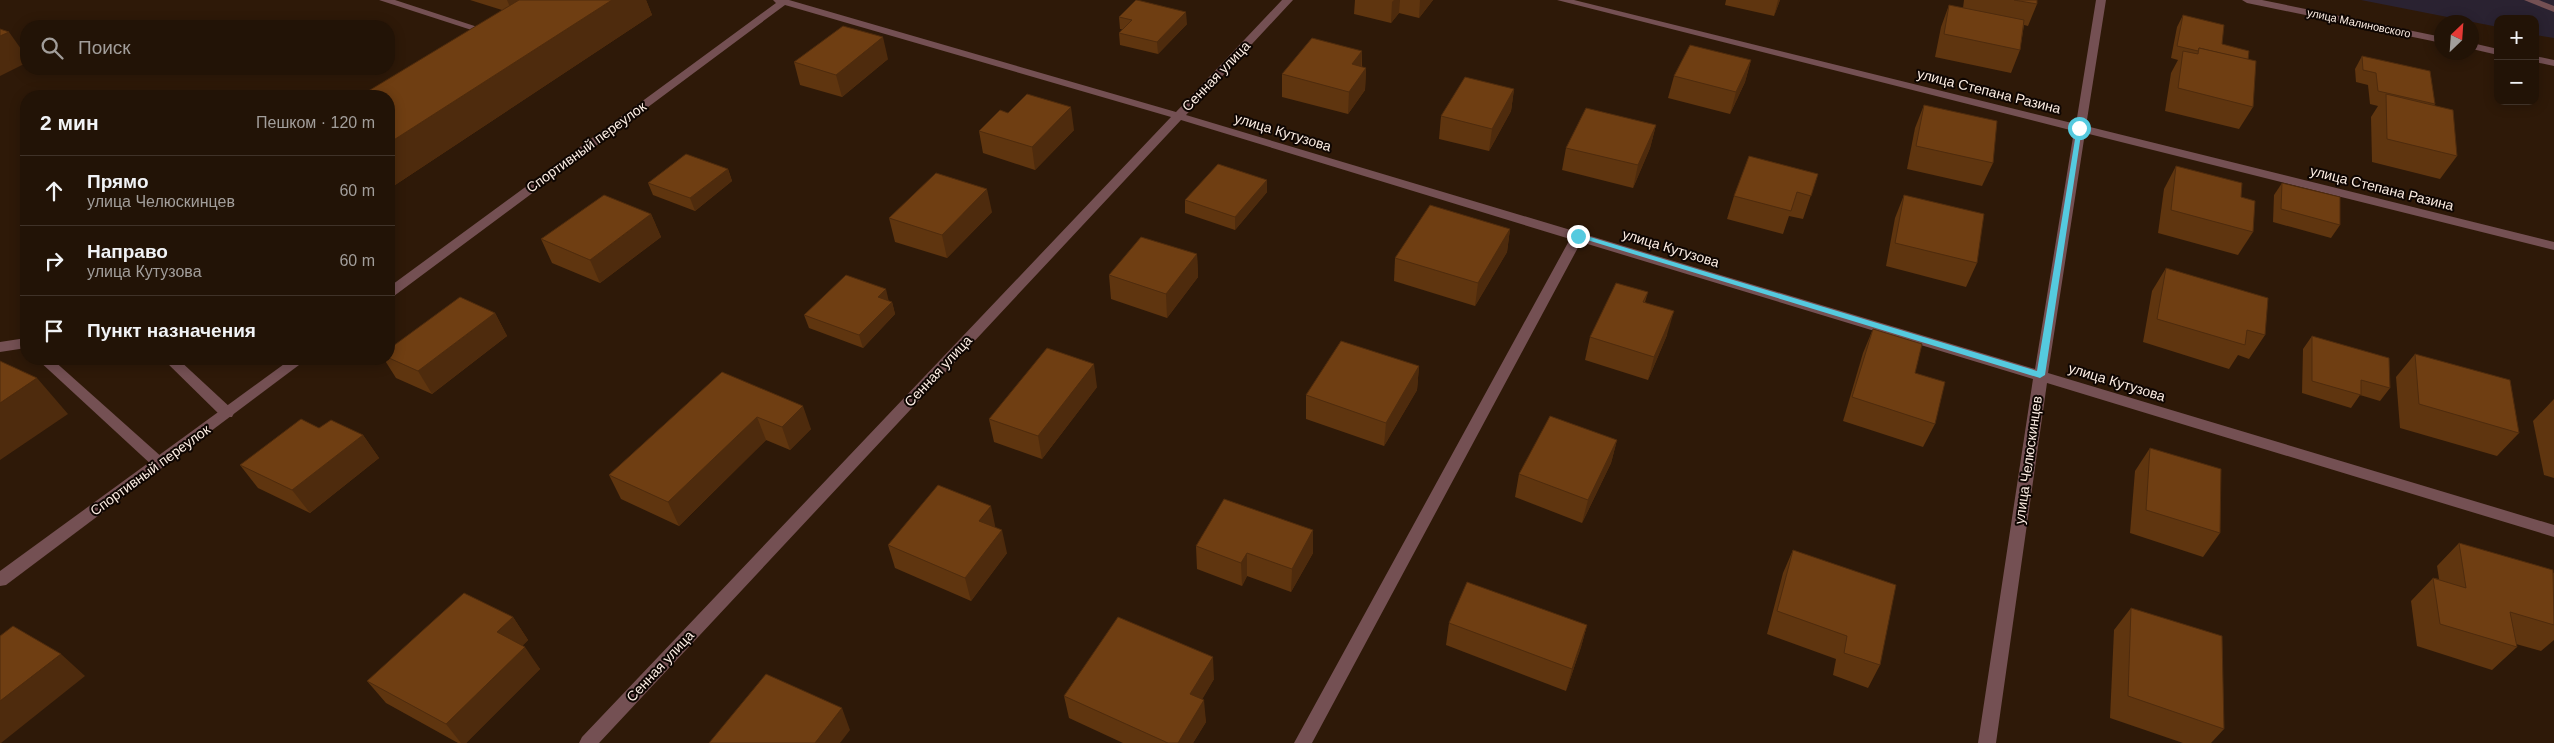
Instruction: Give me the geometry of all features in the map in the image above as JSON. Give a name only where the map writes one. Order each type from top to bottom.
[{"type":"street","points":[[384,0],[498,32],[478,44]]},
{"type":"street","name":"Сенная улица","points":[[588,743],[1288,0]]},
{"type":"street","name":"улица Степана Разина","points":[[1562,0],[2554,246]]},
{"type":"street","name":"улица Челюскинцев","points":[[1986,743],[2040,375],[2100,0]]},
{"type":"street","name":"улица Малиновского","points":[[2247,0],[2434,38]]},
{"type":"street","points":[[2529,0],[2554,8]]},
{"type":"street","name":"улица Кутузова","points":[[781,1],[1178,116],[2554,531]]},
{"type":"street","name":"Спортивный переулок","points":[[395,289],[781,1]]},
{"type":"street","points":[[2479,48],[2494,51]]},
{"type":"street","points":[[2539,60],[2554,63]]},
{"type":"street","points":[[1303,743],[1578,236]]},
{"type":"street","points":[[0,347],[20,344]]},
{"type":"street","points":[[51,365],[159,463]]},
{"type":"street","points":[[176,365],[227,412]]},
{"type":"street","name":"Спортивный переулок","points":[[0,580],[292,365]]},
{"type":"shaded area","points":[[2361,0],[2554,0],[2554,38],[2539,36],[2539,15],[2494,15],[2494,26],[2479,23],[2479,15],[2437,15]]},
{"type":"building","points":[[519,0],[612,0],[395,139],[395,90],[370,90]]},
{"type":"building","points":[[1136,0],[1186,12],[1157,42],[1119,33],[1132,20],[1119,17]]},
{"type":"building","points":[[2014,0],[2037,0],[2037,4]]},
{"type":"building","points":[[1949,5],[2024,20],[2020,50],[1944,34]]},
{"type":"building","points":[[2183,15],[2224,25],[2222,44],[2249,51],[2248,60],[2199,48],[2198,51],[2177,46]]},
{"type":"building","points":[[843,26],[883,37],[836,75],[794,62]]},
{"type":"building","points":[[0,29],[9,32],[0,36]]},
{"type":"building","points":[[1312,38],[1362,51],[1352,64],[1366,68],[1349,92],[1282,74]]},
{"type":"building","points":[[1690,45],[1751,60],[1736,92],[1674,76]]},
{"type":"building","points":[[2199,48],[2256,61],[2253,107],[2178,88],[2183,51],[2198,54]]},
{"type":"building","points":[[2362,56],[2430,71],[2435,104],[2378,91],[2376,73],[2363,70]]},
{"type":"building","points":[[1465,77],[1514,89],[1492,129],[1441,116]]},
{"type":"building","points":[[1027,94],[1071,107],[1032,147],[979,131],[1000,110],[1008,113]]},
{"type":"building","points":[[2386,94],[2453,110],[2457,156],[2387,139]]},
{"type":"building","points":[[1924,105],[1997,121],[1993,163],[1916,146]]},
{"type":"building","points":[[1586,108],[1656,125],[1638,165],[1566,148]]},
{"type":"building","points":[[686,154],[728,169],[690,198],[648,183]]},
{"type":"building","points":[[1749,156],[1818,174],[1811,196],[1797,192],[1791,211],[1734,196]]},
{"type":"building","points":[[1218,164],[1267,180],[1235,217],[1185,200]]},
{"type":"building","points":[[2176,166],[2242,183],[2241,197],[2255,201],[2253,232],[2171,210]]},
{"type":"building","points":[[936,173],[987,189],[942,235],[889,218]]},
{"type":"building","points":[[2282,183],[2340,197],[2340,225],[2281,209]]},
{"type":"building","points":[[604,195],[651,214],[590,260],[541,239]]},
{"type":"building","points":[[1904,195],[1984,214],[1977,263],[1895,243]]},
{"type":"building","points":[[1430,205],[1510,229],[1478,283],[1395,258]]},
{"type":"building","points":[[1141,237],[1197,254],[1166,294],[1109,275]]},
{"type":"building","points":[[2166,268],[2268,298],[2265,335],[2247,330],[2245,345],[2157,319]]},
{"type":"building","points":[[846,275],[886,289],[878,297],[892,302],[859,335],[804,315]]},
{"type":"building","points":[[1616,283],[1648,292],[1643,302],[1674,311],[1654,357],[1590,337]]},
{"type":"building","points":[[460,297],[495,313],[418,371],[395,361],[395,345]]},
{"type":"building","points":[[1873,329],[1922,344],[1915,373],[1945,382],[1935,424],[1852,397]]},
{"type":"building","points":[[2312,336],[2389,358],[2390,388],[2361,380],[2361,395],[2312,381]]},
{"type":"building","points":[[1341,341],[1419,366],[1386,423],[1306,395]]},
{"type":"building","points":[[1047,348],[1094,364],[1038,436],[989,419]]},
{"type":"building","points":[[2415,354],[2510,380],[2519,433],[2419,404]]},
{"type":"building","points":[[0,361],[37,378],[0,403]]},
{"type":"building","points":[[722,372],[803,406],[782,427],[757,417],[668,502],[609,475]]},
{"type":"building","points":[[1550,416],[1617,440],[1588,500],[1519,474]]},
{"type":"building","points":[[301,419],[319,428],[331,420],[363,435],[292,490],[240,465]]},
{"type":"building","points":[[2150,448],[2221,469],[2220,533],[2146,510]]},
{"type":"building","points":[[938,485],[991,506],[979,521],[1002,530],[965,578],[888,545]]},
{"type":"building","points":[[1224,499],[1313,530],[1292,569],[1247,553],[1241,563],[1196,546]]},
{"type":"building","points":[[2459,543],[2553,570],[2554,625],[2510,612],[2517,647],[2440,624],[2433,578],[2466,588]]},
{"type":"building","points":[[1793,550],[1896,585],[1880,665],[1844,653],[1847,636],[1777,611]]},
{"type":"building","points":[[1467,582],[1587,625],[1572,669],[1449,623]]},
{"type":"building","points":[[464,593],[513,617],[497,632],[525,647],[446,724],[367,681]]},
{"type":"building","points":[[2131,608],[2222,636],[2224,729],[2128,696]]},
{"type":"building","points":[[1118,617],[1213,657],[1190,694],[1204,700],[1178,743],[1168,743],[1064,696]]},
{"type":"building","points":[[13,626],[61,654],[0,701],[0,636]]},
{"type":"building","points":[[766,674],[842,708],[815,743],[709,743]]},
{"type":"route","points":[[1578,236],[2040,375],[2079,128]]}]
